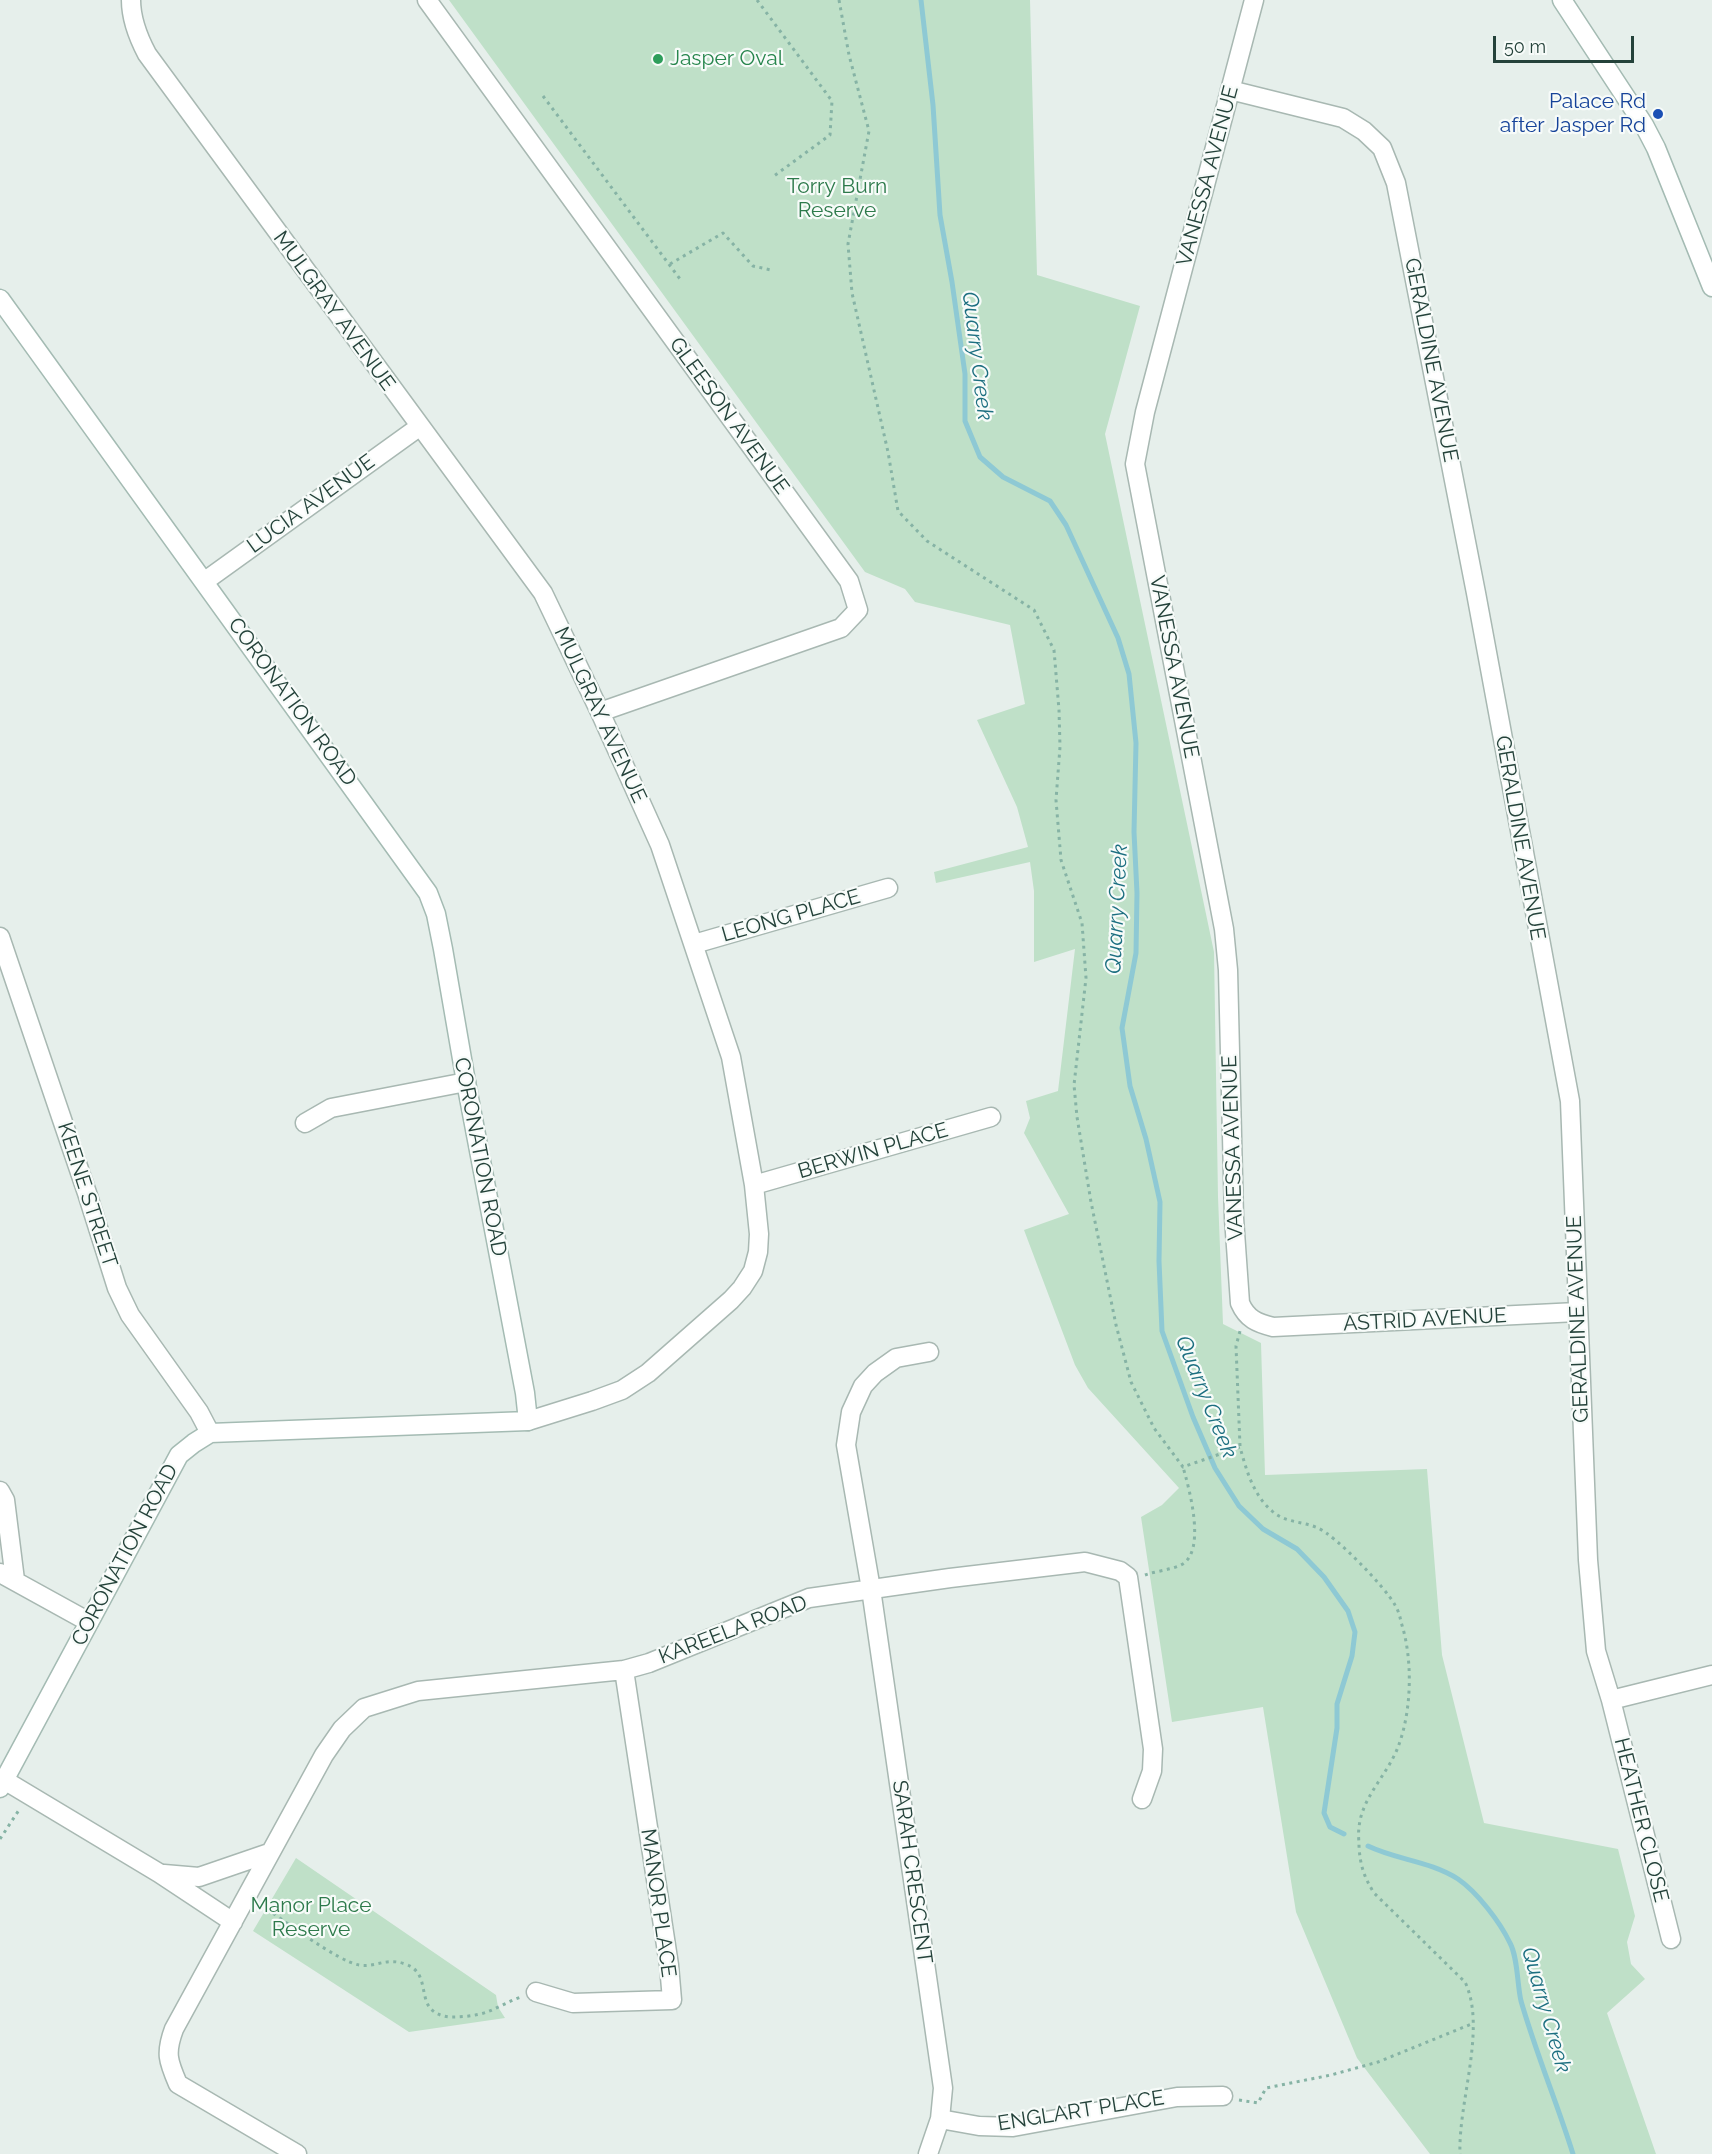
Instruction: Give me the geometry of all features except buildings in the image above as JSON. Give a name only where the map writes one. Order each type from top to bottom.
[{"type":"street","name":"MULGRAY AVENUE","points":[[131,0],[136,32],[147,54],[543,593],[660,845],[731,1057],[754,1185],[759,1252],[753,1270],[742,1288],[648,1373],[622,1390],[528,1421]]},
{"type":"street","name":"GLEESON AVENUE","points":[[427,0],[849,581],[858,610],[841,628],[600,712]]},
{"type":"street","name":"VANESSA AVENUE","points":[[1245,1315],[1240,1303],[1234,1218],[1228,970],[1224,929],[1135,464],[1145,412],[1254,0]]},
{"type":"street","points":[[1562,0],[1644,125],[1659,156],[1712,287]]},
{"type":"street","name":"GERALDINE AVENUE","points":[[1230,90],[1343,118],[1364,131],[1382,148],[1396,183],[1476,593],[1570,1101],[1588,1560],[1596,1651],[1611,1700]]},
{"type":"street","name":"CORONATION ROAD","points":[[0,299],[428,893],[441,937],[528,1421]]},
{"type":"street","name":"LUCIA AVENUE","points":[[205,581],[419,427]]},
{"type":"street","name":"LEONG PLACE","points":[[694,944],[888,888]]},
{"type":"street","name":"KEENE STREET","points":[[0,937],[117,1288],[130,1315],[199,1412],[210,1433]]},
{"type":"street","points":[[305,1123],[331,1108],[466,1082]]},
{"type":"street","name":"BERWIN PLACE","points":[[754,1185],[991,1117]]},
{"type":"street","name":"ASTRID AVENUE","points":[[1245,1315],[1257,1323],[1273,1327],[1577,1312]]},
{"type":"street","name":"SARAH CRESCENT","points":[[928,2154],[940,2119],[943,2088],[871,1589],[846,1445],[851,1412],[863,1386],[875,1373],[896,1358],[929,1352]]},
{"type":"street","points":[[210,1433],[528,1421]]},
{"type":"street","name":"CORONATION ROAD","points":[[2,1784],[179,1455],[210,1433]]},
{"type":"street","points":[[0,1491],[5,1500],[7,1576],[89,1622]]},
{"type":"street","name":"KAREELA ROAD","points":[[233,1922],[324,1755],[342,1729],[364,1708],[418,1691],[624,1670],[649,1663],[808,1598],[1085,1562],[1120,1570],[1128,1577]]},
{"type":"street","points":[[1128,1577],[1153,1749],[1152,1771],[1142,1799]]},
{"type":"street","name":"MANOR PLACE","points":[[537,1992],[573,2003],[672,2000],[669,1965],[624,1670]]},
{"type":"street","points":[[1611,1700],[1712,1675]]},
{"type":"street","name":"HEATHER CLOSE","points":[[1611,1700],[1671,1939]]},
{"type":"street","points":[[2,1784],[159,1873],[233,1922],[174,2029],[168,2046],[171,2067],[178,2084],[297,2154]]},
{"type":"street","points":[[159,1873],[199,1877],[269,1853]]},
{"type":"street","name":"ENGLART PLACE","points":[[940,2119],[979,2126],[1013,2127],[1177,2097],[1223,2096]]},
{"type":"path","points":[[758,0],[832,101],[830,135],[774,176]]},
{"type":"path","points":[[839,0],[849,55],[869,131],[848,244],[852,293],[888,452],[898,511],[927,541],[1034,610],[1054,650],[1059,710],[1060,747],[1056,800],[1061,860],[1082,923],[1086,978],[1074,1085],[1077,1117],[1093,1213],[1116,1325],[1131,1382],[1154,1428],[1183,1467],[1195,1525],[1192,1552],[1183,1564],[1142,1576],[1128,1577]]},
{"type":"path","points":[[543,96],[680,279]]},
{"type":"path","points":[[670,264],[723,233],[753,266],[771,270]]},
{"type":"path","points":[[1245,1315],[1236,1346],[1240,1447],[1249,1479],[1270,1510],[1283,1520],[1300,1522],[1320,1529],[1336,1540],[1383,1589],[1396,1606],[1408,1646],[1407,1719],[1398,1749],[1367,1803],[1359,1827],[1360,1866],[1374,1893],[1465,1982],[1471,1994],[1474,2022],[1465,2088],[1460,2154]]},
{"type":"path","points":[[1183,1467],[1240,1447]]},
{"type":"path","points":[[0,1839],[21,1807]]},
{"type":"path","points":[[246,1895],[342,1958],[360,1965],[390,1960],[406,1964],[417,1971],[423,1982],[423,1995],[428,2006],[438,2016],[459,2017],[487,2012],[507,2001],[537,1992]]},
{"type":"path","points":[[1223,2096],[1257,2103],[1266,2088],[1331,2075],[1378,2062],[1474,2022]]},
{"type":"green space","name":"Torry Burn Reserve","points":[[449,0],[1030,0],[1037,275],[1140,306],[1105,434],[1214,952],[1218,1197],[1223,1324],[1261,1343],[1265,1475],[1427,1469],[1442,1655],[1484,1823],[1618,1849],[1635,1916],[1627,1942],[1631,1964],[1645,1979],[1607,2013],[1656,2154],[1430,2154],[1357,2058],[1296,1912],[1263,1707],[1172,1722],[1141,1517],[1162,1505],[1179,1488],[1088,1388],[1075,1365],[1024,1230],[1069,1214],[1024,1133],[1030,1118],[1026,1101],[1058,1091],[1075,949],[1034,962],[1034,891],[1030,862],[936,883],[934,872],[1028,847],[1017,807],[977,720],[1025,704],[1010,625],[915,602],[905,589],[865,572]]},
{"type":"green space","name":"Manor Place Reserve","points":[[296,1858],[496,1995],[498,2007],[505,2018],[409,2032],[253,1931]]},
{"type":"waterway","name":"Quarry Creek","points":[[921,0],[933,105],[940,215],[965,374],[965,421],[980,457],[1003,477],[1050,501],[1066,525],[1118,638],[1129,674],[1136,743],[1134,832],[1137,893],[1136,953],[1122,1028],[1130,1086],[1146,1139],[1160,1202],[1159,1261],[1162,1331],[1193,1417],[1215,1468],[1239,1506],[1263,1529],[1297,1549],[1324,1577],[1348,1611],[1355,1632],[1352,1656],[1337,1704],[1337,1728],[1324,1813],[1330,1827],[1344,1834]]},
{"type":"waterway","name":"Quarry Creek","points":[[1368,1846],[1436,1868],[1458,1879],[1480,1899],[1506,1935],[1513,1949],[1521,2001],[1573,2154]]},
{"type":"place","name":"Jasper Oval","points":[[658,59]]},
{"type":"place","name":"Palace Rd after Jasper Rd","points":[[1658,114]]}]
